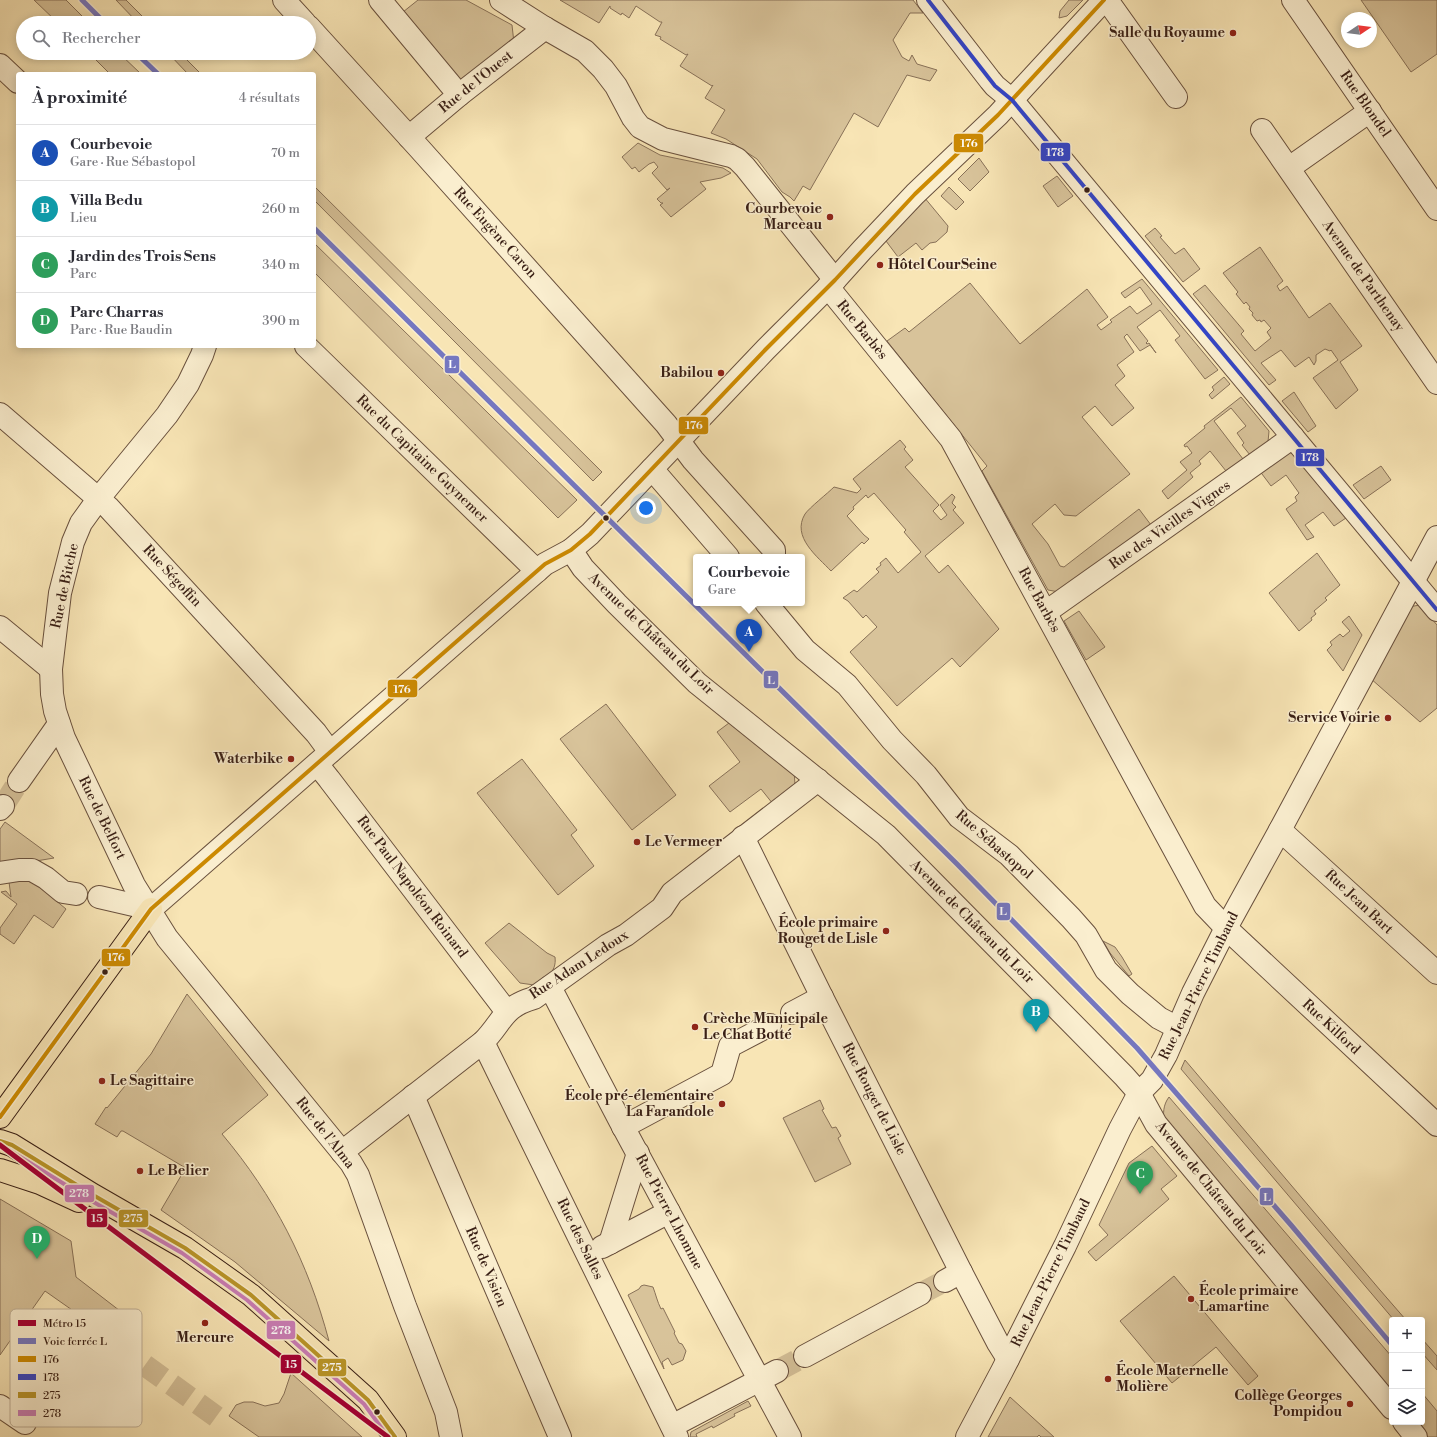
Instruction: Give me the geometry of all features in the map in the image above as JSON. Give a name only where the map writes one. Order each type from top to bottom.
[{"type":"main road","points":[[0,1117],[151,910]]},
{"type":"main road","points":[[0,1141],[12,1145],[93,1195],[185,1248],[251,1295],[368,1400],[390,1431]]},
{"type":"main road","points":[[0,1170],[40,1183],[72,1196],[150,1242],[222,1289],[261,1319],[361,1408],[390,1431]]},
{"type":"street","points":[[284,0],[299,16]]},
{"type":"street","points":[[380,0],[459,95]]},
{"type":"street","name":"Rue Barbès","points":[[501,0],[585,51],[603,69],[616,86],[633,118],[640,127],[663,139],[717,152],[736,159],[745,168],[951,439],[1205,906],[1226,928]]},
{"type":"street","points":[[928,0],[995,86],[1012,100],[1437,610]]},
{"type":"street","points":[[98,897],[151,910],[545,564],[572,550],[590,534],[766,349],[832,284],[915,194],[998,115],[1106,0],[1176,97]]},
{"type":"street","name":"Rue Blondel","points":[[1293,0],[1437,209]]},
{"type":"street","name":"Rue de l'Ouest","points":[[409,137],[459,95],[545,28]]},
{"type":"street","name":"Rue Eugène Caron","points":[[316,35],[661,418],[722,493],[774,550],[774,554]]},
{"type":"street","points":[[0,65],[16,80]]},
{"type":"street","points":[[1289,168],[1370,111]]},
{"type":"street","name":"Avenue de Parthenay","points":[[1262,130],[1437,383]]},
{"type":"street","name":"Rue de Bitche","points":[[59,724],[52,694],[51,669],[60,593],[73,542],[81,523],[99,498],[167,415],[188,384],[204,348]]},
{"type":"street","name":"Rue du Capitaine Guynemer","points":[[308,348],[537,572]]},
{"type":"street","name":"Rue Ségoffin","points":[[0,414],[99,498],[316,733],[323,758]]},
{"type":"street","name":"Rue des Vieilles Vignes","points":[[1046,612],[1293,437]]},
{"type":"street","points":[[652,469],[725,554]]},
{"type":"street","name":"Rue Jean-Pierre Timbaud","points":[[967,1437],[1066,1246],[1120,1129],[1139,1093],[1152,1080],[1166,1055],[1193,993],[1226,928],[1437,537]]},
{"type":"street","name":"Avenue de Château du Loir","points":[[572,550],[583,568],[617,604],[698,682],[886,836],[1139,1093],[1156,1124],[1389,1404]]},
{"type":"street","name":"Rue Sébastopol","points":[[768,606],[805,650],[848,685],[892,740],[926,775],[959,817],[1009,855],[1071,918],[1086,935],[1106,970],[1130,994],[1159,1018],[1178,1028]]},
{"type":"street","points":[[0,627],[51,669]]},
{"type":"street","points":[[19,782],[59,724]]},
{"type":"street","name":"Rue de Belfort","points":[[59,724],[64,738],[134,885],[151,910]]},
{"type":"street","name":"Rue Paul Napoléon Roinard","points":[[323,758],[333,783],[507,1012]]},
{"type":"street","name":"Rue Adam Ledoux","points":[[342,1152],[483,1042],[492,1033],[507,1012],[522,1002],[534,998],[662,908],[672,894],[743,837],[818,780]]},
{"type":"street","name":"Rue Jean Bart","points":[[1280,830],[1437,973]]},
{"type":"street","name":"Rue Rouget de Lisle","points":[[743,837],[822,997],[953,1277],[1008,1359]]},
{"type":"street","points":[[0,874],[19,870],[32,870],[46,878],[63,892],[76,894]]},
{"type":"street","name":"Rue de l'Alma","points":[[151,910],[167,938],[351,1163],[358,1175],[405,1306],[446,1412],[451,1437]]},
{"type":"street","name":"Rue Kilford","points":[[1226,928],[1437,1125]]},
{"type":"street","name":"Rue Pierre Lhomme","points":[[550,987],[669,1212],[768,1382],[790,1437]]},
{"type":"street","points":[[792,1013],[822,997]]},
{"type":"street","points":[[622,1124],[722,1074],[730,1046],[770,1025]]},
{"type":"street","name":"Rue des Salles","points":[[483,1042],[675,1432]]},
{"type":"street","name":"Rue de Visien","points":[[413,1096],[560,1437]]},
{"type":"street","points":[[610,1243],[638,1154]]},
{"type":"street","points":[[587,1255],[669,1212]]},
{"type":"street","points":[[805,1356],[920,1294]]},
{"type":"street","points":[[675,1432],[768,1382]]},
{"type":"street","points":[[0,1406],[10,1413]]},
{"type":"street","points":[[1406,1425],[1416,1437]]},
{"type":"shaded area","points":[[34,0],[66,0],[82,16],[51,16]]},
{"type":"shaded area","points":[[116,0],[126,0],[142,16],[131,16]]},
{"type":"shaded area","points":[[418,0],[466,0],[512,25],[514,43],[457,88],[398,16]]},
{"type":"shaded area","points":[[560,0],[913,0],[923,13],[910,13],[893,40],[902,57],[909,61],[912,55],[917,64],[937,70],[930,81],[907,75],[878,127],[854,113],[810,190],[803,186],[794,201],[782,192],[757,159],[726,139],[711,133],[725,110],[705,98],[713,85],[712,86],[680,66],[688,54],[686,55],[660,39],[661,37],[655,35],[662,22],[636,6],[629,18],[622,13],[621,15],[610,8],[610,6],[599,23]]},
{"type":"shaded area","points":[[1069,0],[1083,0],[1067,16],[1059,18],[1060,11]]},
{"type":"shaded area","points":[[1361,0],[1437,0],[1437,54],[1411,72],[1377,23],[1377,12],[1369,12]]},
{"type":"shaded area","points":[[96,60],[126,60],[139,72],[108,72]]},
{"type":"shaded area","points":[[175,60],[187,60],[199,72],[186,72]]},
{"type":"shaded area","points":[[638,143],[660,155],[723,168],[731,173],[721,178],[700,182],[706,189],[671,217],[660,205],[663,203],[657,199],[670,188],[667,190],[652,173],[658,167],[654,162],[639,172],[635,167],[632,169],[622,157]]},
{"type":"shaded area","points":[[979,158],[989,172],[970,191],[958,179]]},
{"type":"shaded area","points":[[1057,176],[1073,196],[1058,207],[1043,186]]},
{"type":"shaded area","points":[[949,187],[964,202],[956,210],[941,196]]},
{"type":"shaded area","points":[[316,188],[602,472],[593,481],[316,202]]},
{"type":"shaded area","points":[[924,197],[948,226],[947,232],[936,242],[930,243],[922,250],[916,243],[898,257],[886,241]]},
{"type":"shaded area","points":[[1155,228],[1162,236],[1160,237],[1175,254],[1184,248],[1200,269],[1183,282],[1145,236]]},
{"type":"shaded area","points":[[316,245],[577,500],[558,518],[316,274]]},
{"type":"shaded area","points":[[1260,247],[1283,281],[1277,286],[1280,291],[1287,286],[1309,318],[1330,303],[1362,346],[1340,362],[1358,390],[1336,409],[1313,378],[1338,360],[1331,350],[1325,349],[1316,355],[1314,365],[1309,357],[1295,367],[1281,350],[1261,363],[1276,380],[1269,385],[1193,294],[1205,285],[1244,331],[1241,334],[1255,351],[1271,338],[1267,332],[1271,328],[1264,320],[1261,322],[1260,320],[1257,321],[1249,309],[1250,307],[1246,302],[1244,304],[1236,294],[1238,292],[1223,273]]},
{"type":"shaded area","points":[[1142,279],[1218,370],[1205,379],[1175,340],[1180,336],[1160,310],[1137,327],[1148,341],[1146,343],[1149,343],[1156,353],[1150,345],[1140,351],[1127,334],[1124,337],[1134,352],[1117,365],[1125,376],[1115,385],[1134,408],[1112,426],[1095,406],[1082,417],[1130,474],[1076,516],[1064,515],[1055,504],[1032,524],[1048,544],[1060,566],[1064,567],[1139,509],[1151,525],[1059,592],[1048,590],[982,471],[987,466],[887,341],[905,328],[909,332],[970,283],[1020,344],[1087,289],[1108,317],[1097,325],[1101,330],[1112,322],[1110,320],[1130,306],[1137,314],[1152,304],[1140,287],[1125,298],[1121,293]]},
{"type":"shaded area","points":[[1224,377],[1230,384],[1212,399],[1209,395],[1214,390],[1212,387]]},
{"type":"shaded area","points":[[1294,392],[1316,426],[1308,432],[1282,401]]},
{"type":"shaded area","points":[[1241,397],[1269,431],[1268,442],[1250,455],[1242,445],[1244,443],[1237,433],[1246,426],[1231,408],[1214,421],[1243,459],[1226,471],[1210,451],[1199,461],[1201,464],[1190,473],[1193,477],[1168,499],[1162,491],[1187,470],[1180,462],[1192,453],[1187,446],[1185,447],[1184,445],[1205,428],[1204,426]]},
{"type":"shaded area","points":[[900,440],[906,447],[904,449],[913,460],[905,467],[939,505],[933,511],[941,520],[947,515],[940,505],[952,494],[955,497],[952,503],[956,507],[953,510],[964,523],[925,556],[939,573],[948,565],[999,629],[960,667],[952,658],[897,706],[850,652],[877,627],[866,615],[863,618],[848,601],[843,598],[854,590],[857,592],[879,572],[876,569],[886,558],[898,573],[921,552],[904,532],[906,530],[874,493],[868,498],[866,495],[853,507],[854,509],[847,516],[869,539],[864,544],[862,542],[831,571],[813,553],[801,531],[805,514],[814,504],[834,487],[857,493],[861,489],[853,479]]},
{"type":"shaded area","points":[[1287,452],[1297,454],[1346,518],[1334,526],[1323,512],[1305,525],[1314,537],[1307,540],[1286,509],[1297,501],[1295,497],[1299,493],[1286,475],[1271,486],[1259,470]]},
{"type":"shaded area","points":[[1381,466],[1391,480],[1364,499],[1353,485]]},
{"type":"shaded area","points":[[1317,553],[1340,585],[1325,598],[1327,600],[1314,611],[1316,614],[1311,618],[1312,620],[1299,631],[1269,593]]},
{"type":"shaded area","points":[[1420,605],[1437,625],[1437,708],[1420,722],[1370,678],[1408,607]]},
{"type":"shaded area","points":[[1079,611],[1105,647],[1086,660],[1064,621]]},
{"type":"shaded area","points":[[1349,616],[1362,635],[1343,671],[1327,650],[1332,645],[1330,642],[1340,634],[1343,637],[1350,631],[1342,622]]},
{"type":"shaded area","points":[[606,704],[676,795],[632,830],[560,739]]},
{"type":"shaded area","points":[[729,723],[794,770],[795,785],[773,804],[761,789],[730,812],[709,786],[740,762],[717,732]]},
{"type":"shaded area","points":[[522,759],[577,830],[571,835],[594,866],[558,895],[477,793]]},
{"type":"shaded area","points":[[5,822],[54,858],[0,867],[0,829]]},
{"type":"shaded area","points":[[32,878],[66,909],[53,928],[34,915],[14,944],[0,934],[0,928],[17,904],[1,892],[6,891],[11,897],[9,882]]},
{"type":"shaded area","points":[[509,923],[547,953],[555,957],[555,963],[552,971],[534,985],[520,983],[485,943]]},
{"type":"shaded area","points":[[1103,941],[1115,947],[1132,974],[1129,976],[1110,953]]},
{"type":"shaded area","points":[[187,994],[268,1095],[222,1134],[258,1181],[287,1231],[311,1284],[329,1341],[235,1262],[161,1210],[185,1169],[184,1167],[123,1131],[121,1131],[117,1137],[95,1124],[106,1107],[107,1108],[151,1054]]},
{"type":"shaded area","points":[[1185,1060],[1403,1317],[1391,1317],[1181,1069]]},
{"type":"shaded area","points":[[1169,1097],[1389,1354],[1389,1395],[1164,1124],[1164,1109]]},
{"type":"shaded area","points":[[820,1100],[824,1109],[822,1110],[832,1128],[836,1127],[841,1136],[838,1138],[851,1164],[815,1182],[783,1118]]},
{"type":"shaded area","points":[[1152,1146],[1177,1176],[1161,1189],[1169,1199],[1096,1261],[1088,1252],[1108,1235],[1099,1225],[1129,1163]]},
{"type":"shaded area","points":[[0,1199],[71,1241],[76,1277],[118,1309],[71,1309],[45,1291],[32,1309],[10,1309],[10,1341],[0,1355]]},
{"type":"shaded area","points":[[1174,1276],[1258,1376],[1248,1385],[1216,1347],[1172,1383],[1120,1321]]},
{"type":"shaded area","points":[[644,1285],[653,1287],[661,1309],[663,1308],[679,1343],[682,1344],[686,1351],[683,1360],[672,1365],[668,1358],[662,1362],[664,1369],[628,1295]]},
{"type":"shaded area","points":[[1425,1342],[1437,1356],[1437,1370],[1425,1356]]},
{"type":"shaded area","points":[[291,1373],[362,1437],[259,1437],[229,1416],[236,1405],[244,1402],[253,1402],[265,1406],[279,1403],[284,1394]]},
{"type":"shaded area","points":[[1010,1397],[1054,1437],[1041,1437],[1039,1435],[1037,1437],[988,1437]]},
{"type":"shaded area","points":[[1425,1397],[1437,1411],[1437,1437],[1423,1437],[1413,1425],[1425,1425]]},
{"type":"shaded area","points":[[748,1401],[751,1406],[734,1414],[735,1416],[713,1428],[712,1426],[696,1434],[697,1437],[690,1437],[691,1432]]},
{"type":"tunnel","points":[[3,806],[19,781]]},
{"type":"tunnel","points":[[920,1294],[945,1281]]},
{"type":"tunnel","points":[[777,1371],[805,1356]]},
{"type":"tunnel","points":[[142,1363],[221,1420]]},
{"type":"metro line","name":"15","points":[[0,1145],[388,1437]]},
{"type":"rail line","name":"L","points":[[82,0],[98,16]]},
{"type":"rail line","name":"L","points":[[143,60],[156,72]]},
{"type":"rail line","name":"L","points":[[316,230],[693,603]]},
{"type":"rail line","name":"L","points":[[696,606],[957,864],[1137,1048],[1291,1225],[1389,1341]]},
{"type":"transit line","name":"178","points":[[928,0],[995,86],[1012,100],[1437,610]]},
{"type":"transit line","name":"176","points":[[0,1117],[151,909],[545,564],[571,550],[590,534],[766,349],[835,280],[915,194],[998,115],[1104,0]]},
{"type":"transit line","name":"275","points":[[0,1141],[12,1145],[93,1195],[185,1248],[251,1295],[368,1400],[395,1437]]},
{"type":"transit line","name":"278","points":[[0,1147],[9,1150],[90,1200],[182,1253],[247,1300],[364,1404],[388,1437]]},
{"type":"place","name":"Salle du Royaume","points":[[1233,33]]},
{"type":"place","name":"Courbevoie Marceau","points":[[830,217]]},
{"type":"place","name":"Hôtel CourSeine","points":[[880,265]]},
{"type":"place","name":"Babilou","points":[[721,373]]},
{"type":"place","name":"Courbevoie","points":[[749,652]]},
{"type":"place","name":"Service Voirie","points":[[1388,718]]},
{"type":"place","name":"Waterbike","points":[[291,759]]},
{"type":"place","name":"Le Vermeer","points":[[637,842]]},
{"type":"place","name":"École primaire Rouget de Lisle","points":[[886,931]]},
{"type":"place","name":"Crèche Municipale Le Chat Botté","points":[[695,1027]]},
{"type":"place","name":"Villa Bedu","points":[[1036,1032]]},
{"type":"place","name":"Le Sagittaire","points":[[102,1081]]},
{"type":"place","name":"École pré-élementaire La Farandole","points":[[722,1104]]},
{"type":"place","name":"Le Belier","points":[[140,1171]]},
{"type":"place","name":"Jardin des Trois Sens","points":[[1140,1194]]},
{"type":"place","name":"Parc Charras","points":[[37,1259]]},
{"type":"place","name":"École primaire Lamartine","points":[[1191,1299]]},
{"type":"place","name":"Mercure","points":[[205,1323]]},
{"type":"place","name":"École Maternelle Molière","points":[[1108,1379]]},
{"type":"place","name":"Collège Georges Pompidou","points":[[1350,1404]]}]
